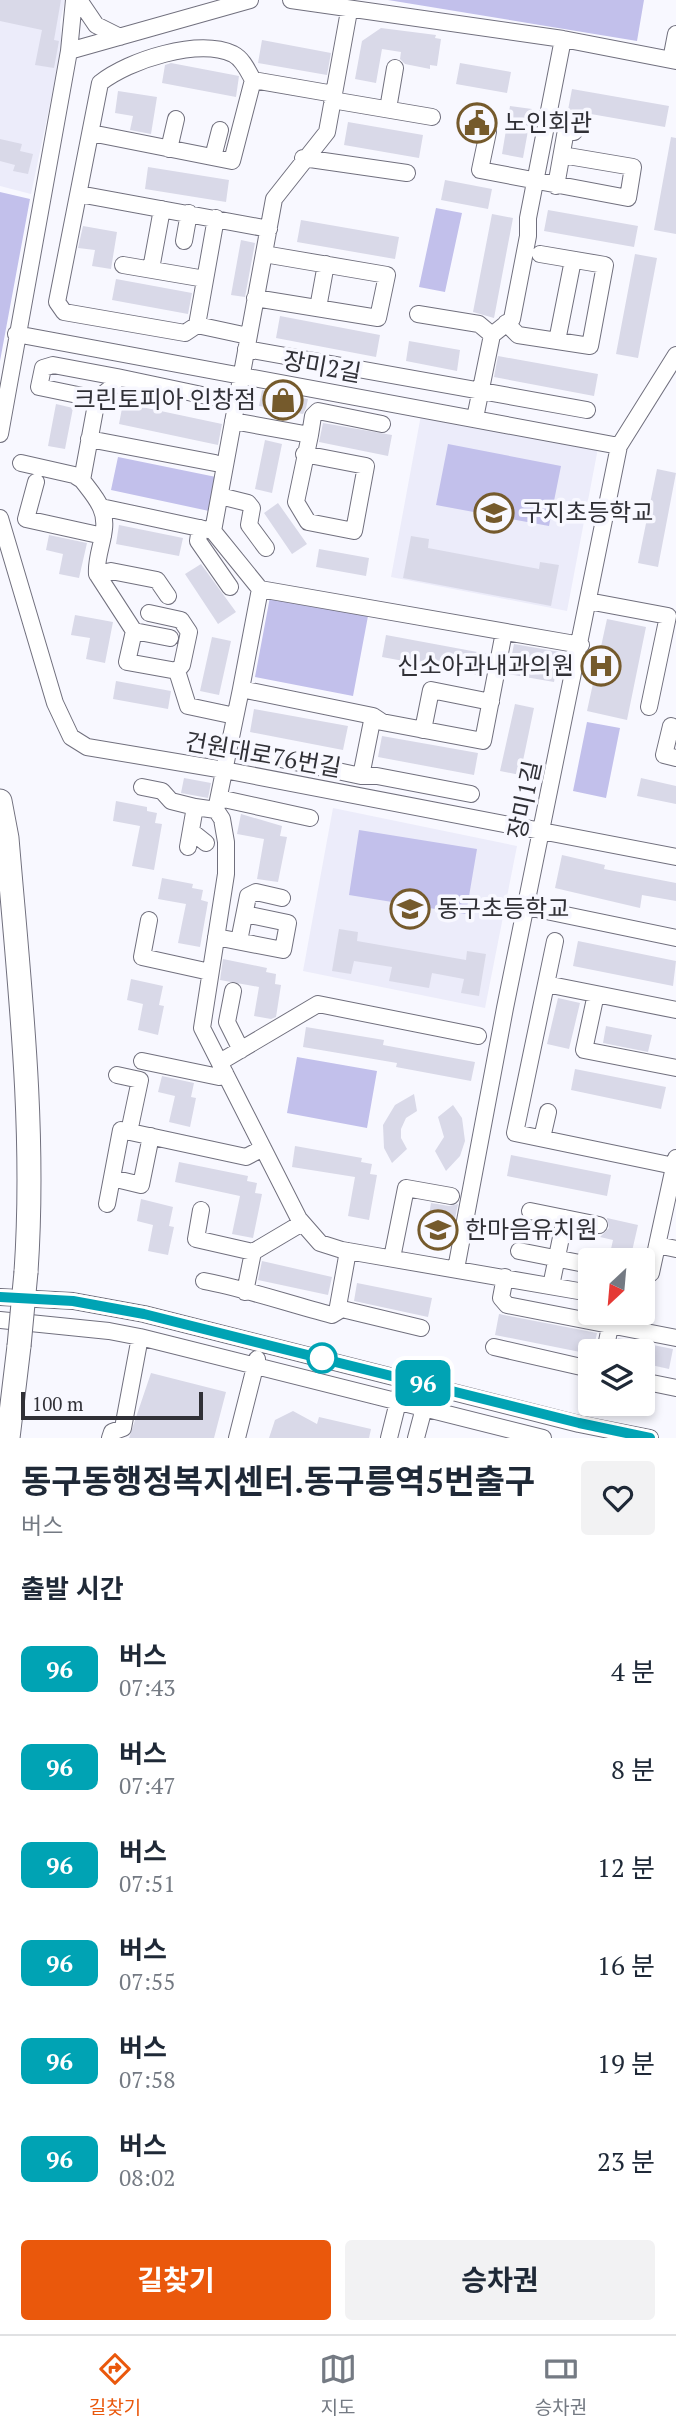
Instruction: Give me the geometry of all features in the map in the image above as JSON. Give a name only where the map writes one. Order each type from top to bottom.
[{"type":"highway","points":[[0,801],[6,838],[27,1076],[29,1184],[26,1272],[10,1438]]},
{"type":"street","points":[[76,0],[96,25],[120,37]]},
{"type":"street","points":[[0,434],[76,0]]},
{"type":"street","points":[[69,51],[250,0]]},
{"type":"street","points":[[291,0],[563,39],[673,61],[676,34]]},
{"type":"street","points":[[230,587],[198,541],[220,496],[274,199],[303,158],[327,132],[349,10]]},
{"type":"street","points":[[475,418],[492,335],[512,319],[563,39]]},
{"type":"street","points":[[90,133],[232,161],[253,80],[241,59],[232,53],[192,47],[116,70],[100,83],[90,133],[79,194],[57,302],[64,312],[185,333],[197,325],[216,218]]},
{"type":"street","points":[[388,109],[396,68]]},
{"type":"street","points":[[253,80],[432,117]]},
{"type":"street","points":[[169,149],[176,119]]},
{"type":"street","points":[[213,157],[220,130]]},
{"type":"street","points":[[556,186],[566,130],[574,131]]},
{"type":"street","points":[[488,132],[480,170],[535,183],[628,198],[634,167],[562,155]]},
{"type":"street","points":[[303,158],[407,173]]},
{"type":"street","points":[[79,194],[269,229]]},
{"type":"street","points":[[151,269],[162,209]]},
{"type":"street","points":[[184,241],[189,214]]},
{"type":"street","points":[[255,298],[378,318],[387,275],[264,254]]},
{"type":"street","points":[[506,323],[518,335],[590,346],[605,265],[540,254]]},
{"type":"street","points":[[556,341],[573,260]]},
{"type":"street","points":[[318,308],[326,264]]},
{"type":"street","points":[[123,265],[205,279]]},
{"type":"street","points":[[418,314],[479,324],[492,335]]},
{"type":"street","points":[[197,325],[247,342],[587,410]]},
{"type":"street","name":"장미2길","points":[[16,334],[619,446]]},
{"type":"street","name":"장미1길","points":[[456,1269],[619,446],[676,355]]},
{"type":"street","points":[[97,399],[39,387],[43,368],[53,365],[235,402]]},
{"type":"street","points":[[82,480],[97,399],[117,377]]},
{"type":"street","points":[[304,454],[366,466],[354,531],[308,522],[296,502],[304,454],[313,416],[318,411],[382,424]]},
{"type":"street","points":[[233,421],[310,435]]},
{"type":"street","points":[[89,439],[215,463]]},
{"type":"street","points":[[21,463],[74,475],[82,480],[101,507],[105,522],[97,574],[134,631],[127,662],[177,671]]},
{"type":"street","points":[[36,482],[26,519],[103,536]]},
{"type":"street","points":[[220,496],[248,503],[252,508],[249,525],[267,548]]},
{"type":"street","points":[[101,507],[206,529],[260,589],[581,645]]},
{"type":"street","name":"건원대로76번길","points":[[0,518],[55,704],[71,737],[87,747],[224,770],[676,857]]},
{"type":"street","points":[[97,574],[111,570],[158,580],[168,596]]},
{"type":"street","points":[[260,589],[218,804],[226,863],[202,1028],[302,1223],[320,1243],[348,1251],[578,1291]]},
{"type":"street","points":[[588,601],[672,617],[649,706]]},
{"type":"street","points":[[149,613],[181,620],[189,632],[182,666],[177,671]]},
{"type":"street","points":[[134,631],[170,638]]},
{"type":"street","points":[[241,689],[373,716],[382,722],[483,741],[504,632]]},
{"type":"street","points":[[177,671],[188,705],[235,716]]},
{"type":"street","points":[[423,730],[431,690],[491,702]]},
{"type":"street","points":[[361,776],[373,716]]},
{"type":"street","points":[[676,728],[671,726],[664,755],[676,758]]},
{"type":"street","points":[[248,752],[361,776],[377,776],[471,794]]},
{"type":"street","points":[[142,787],[162,791],[171,801],[195,807],[218,804],[310,818]]},
{"type":"street","points":[[195,807],[190,839],[206,843]]},
{"type":"street","points":[[239,941],[248,896],[256,892],[282,898]]},
{"type":"street","points":[[527,907],[676,938]]},
{"type":"street","points":[[216,937],[283,950],[288,923],[245,914]]},
{"type":"street","points":[[149,920],[142,957],[210,972]]},
{"type":"street","points":[[555,941],[515,1133],[675,1162],[655,1254]]},
{"type":"street","points":[[546,984],[676,1010]]},
{"type":"street","points":[[233,991],[227,1022],[241,1050]]},
{"type":"street","points":[[596,994],[584,1050],[676,1068]]},
{"type":"street","points":[[142,1061],[219,1077],[222,1068],[241,1050],[318,1004],[478,1035]]},
{"type":"street","points":[[117,1075],[140,1080],[129,1132]]},
{"type":"street","points":[[542,1138],[548,1112]]},
{"type":"street","points":[[107,1204],[121,1130],[246,1157],[263,1148]]},
{"type":"street","points":[[112,1178],[141,1185],[151,1136]]},
{"type":"street","points":[[392,1258],[407,1188],[451,1196]]},
{"type":"street","points":[[201,1210],[196,1239],[253,1252],[302,1223]]},
{"type":"street","points":[[530,1211],[599,1225]]},
{"type":"street","points":[[551,1286],[565,1218]]},
{"type":"street","points":[[657,1245],[676,1249]]},
{"type":"street","points":[[337,1312],[348,1251]]},
{"type":"street","points":[[519,1251],[578,1262]]},
{"type":"street","points":[[245,1292],[253,1252]]},
{"type":"street","points":[[505,1277],[501,1298],[507,1305],[578,1314]]},
{"type":"street","points":[[204,1281],[332,1315],[342,1310],[421,1328]]},
{"type":"street","points":[[0,1297],[73,1301],[144,1314],[579,1423],[650,1438]]},
{"type":"street","points":[[0,1320],[109,1331],[140,1337],[543,1438]]},
{"type":"street","points":[[634,1325],[676,1338]]},
{"type":"street","points":[[110,1438],[112,1432],[123,1428],[140,1337]]},
{"type":"street","points":[[237,1438],[260,1343]]},
{"type":"street","points":[[494,1347],[578,1366]]},
{"type":"street","points":[[389,1438],[404,1378]]},
{"type":"street","points":[[655,1384],[676,1388]]},
{"type":"street","points":[[416,1438],[424,1408]]},
{"type":"shaded area","points":[[0,0],[65,0],[60,22],[62,47],[31,194],[0,186]]},
{"type":"shaded area","points":[[388,0],[644,0],[637,41]]},
{"type":"shaded area","points":[[0,192],[30,199],[0,361]]},
{"type":"shaded area","points":[[436,208],[462,213],[445,292],[419,287]]},
{"type":"shaded area","name":"구지초등학교","points":[[421,415],[598,448],[567,611],[391,577]]},
{"type":"shaded area","points":[[448,444],[561,466],[549,526],[436,505]]},
{"type":"shaded area","points":[[118,457],[216,477],[209,511],[111,490]]},
{"type":"shaded area","points":[[270,597],[368,616],[353,696],[255,677]]},
{"type":"shaded area","points":[[587,722],[620,728],[606,798],[573,791]]},
{"type":"shaded area","name":"동구초등학교","points":[[333,808],[517,846],[485,1008],[303,971]]},
{"type":"shaded area","points":[[359,830],[477,849],[466,914],[349,895]]},
{"type":"shaded area","points":[[297,1057],[377,1071],[367,1128],[287,1113]]},
{"type":"building","points":[[0,0],[61,0],[54,40],[59,41],[54,68],[35,65],[42,30],[0,21]]},
{"type":"building","points":[[381,28],[436,35],[435,38],[441,39],[437,66],[430,65],[430,69],[405,64],[400,59],[401,52],[382,49],[376,83],[355,79],[362,41]]},
{"type":"building","points":[[262,40],[331,53],[327,75],[258,63]]},
{"type":"building","points":[[171,63],[239,76],[236,97],[162,83],[165,65]]},
{"type":"building","points":[[460,63],[511,72],[507,93],[456,84]]},
{"type":"building","points":[[572,89],[669,106],[665,127],[568,110]]},
{"type":"building","points":[[118,91],[157,97],[151,134],[130,130],[133,116],[115,113]]},
{"type":"building","points":[[510,106],[532,109],[523,158],[502,154]]},
{"type":"building","points":[[348,122],[423,135],[419,158],[344,145]]},
{"type":"building","points":[[671,137],[676,138],[676,234],[654,230]]},
{"type":"building","points":[[0,139],[22,144],[20,151],[33,154],[28,174],[13,171],[15,165],[0,161]]},
{"type":"building","points":[[148,167],[229,180],[226,202],[145,189]]},
{"type":"building","points":[[445,180],[492,189],[488,209],[441,200]]},
{"type":"building","points":[[548,210],[638,226],[634,247],[544,231]]},
{"type":"building","points":[[492,214],[513,218],[494,318],[473,312]]},
{"type":"building","points":[[301,220],[399,237],[395,259],[297,242]]},
{"type":"building","points":[[83,226],[117,232],[111,269],[92,266],[95,250],[78,248]]},
{"type":"building","points":[[241,240],[255,243],[245,297],[231,295]]},
{"type":"building","points":[[635,254],[657,258],[638,358],[616,354]]},
{"type":"building","points":[[116,279],[192,293],[188,314],[112,300]]},
{"type":"building","points":[[280,316],[380,335],[376,357],[276,338]]},
{"type":"building","points":[[409,341],[460,350],[457,371],[406,361]]},
{"type":"building","points":[[498,356],[598,374],[594,396],[494,377]]},
{"type":"building","points":[[262,390],[308,399],[306,408],[303,414],[259,406]]},
{"type":"building","points":[[123,403],[222,424],[218,445],[119,424]]},
{"type":"building","points":[[56,404],[73,408],[65,449],[48,446]]},
{"type":"building","points":[[323,423],[392,435],[388,456],[319,442]]},
{"type":"building","points":[[265,440],[282,444],[272,493],[255,489]]},
{"type":"building","points":[[657,469],[676,473],[658,567],[638,563]]},
{"type":"building","points":[[278,503],[307,544],[292,554],[264,513]]},
{"type":"building","points":[[119,525],[183,538],[179,556],[116,544]]},
{"type":"building","points":[[49,535],[87,543],[79,578],[59,574],[63,554],[46,550]]},
{"type":"building","points":[[411,536],[429,539],[428,548],[539,569],[540,562],[559,565],[551,606],[403,578]]},
{"type":"building","points":[[319,549],[369,558],[366,576],[316,567]]},
{"type":"building","points":[[201,564],[236,612],[218,624],[185,574]]},
{"type":"building","points":[[75,615],[113,622],[105,663],[86,659],[90,638],[71,635]]},
{"type":"building","points":[[607,619],[646,627],[627,720],[587,711]]},
{"type":"building","points":[[386,635],[488,654],[484,676],[382,657]]},
{"type":"building","points":[[212,637],[231,641],[219,695],[200,691]]},
{"type":"building","points":[[514,644],[560,652],[554,682],[508,674]]},
{"type":"building","points":[[116,681],[171,691],[168,709],[113,699]]},
{"type":"building","points":[[515,704],[534,708],[520,775],[500,771]]},
{"type":"building","points":[[254,709],[348,726],[343,750],[250,732]]},
{"type":"building","points":[[382,736],[478,753],[474,775],[378,757]]},
{"type":"building","points":[[184,778],[211,783],[208,798],[181,793]]},
{"type":"building","points":[[641,778],[676,786],[676,804],[637,796]]},
{"type":"building","points":[[116,801],[147,807],[147,811],[157,813],[155,823],[162,824],[154,870],[132,866],[140,826],[113,821]]},
{"type":"building","points":[[241,814],[282,826],[280,836],[287,837],[278,882],[257,879],[264,839],[237,834]]},
{"type":"building","points":[[562,855],[605,865],[604,869],[676,883],[676,901],[642,895],[640,908],[555,888]]},
{"type":"building","points":[[162,878],[193,884],[192,888],[203,890],[201,900],[208,902],[200,947],[178,943],[186,904],[158,899]]},
{"type":"building","points":[[339,929],[358,932],[357,941],[466,960],[467,951],[486,954],[479,996],[461,993],[464,979],[432,973],[429,988],[389,981],[392,967],[354,961],[351,974],[332,971]]},
{"type":"building","points":[[578,941],[676,961],[673,986],[573,966]]},
{"type":"building","points":[[223,959],[267,968],[266,972],[276,974],[275,984],[281,985],[276,1017],[271,1019],[254,1016],[259,987],[220,980]]},
{"type":"building","points":[[131,979],[163,986],[159,1005],[164,1006],[158,1035],[138,1030],[143,1004],[127,1000]]},
{"type":"building","points":[[558,998],[580,1003],[569,1049],[547,1044]]},
{"type":"building","points":[[606,1026],[652,1035],[648,1052],[603,1043]]},
{"type":"building","points":[[306,1027],[384,1040],[383,1045],[475,1062],[471,1081],[396,1067],[397,1063],[303,1047]]},
{"type":"building","points":[[575,1069],[666,1087],[661,1109],[571,1090]]},
{"type":"building","points":[[162,1076],[194,1083],[191,1097],[196,1098],[190,1127],[169,1122],[175,1096],[158,1092]]},
{"type":"building","points":[[414,1094],[417,1111],[406,1118],[401,1129],[401,1138],[407,1149],[392,1163],[384,1148],[383,1125],[395,1105]]},
{"type":"building","points":[[453,1105],[462,1118],[465,1141],[460,1156],[446,1171],[435,1151],[444,1137],[438,1117]]},
{"type":"building","points":[[295,1146],[362,1158],[361,1162],[372,1164],[370,1174],[377,1175],[369,1220],[348,1216],[355,1177],[292,1167]]},
{"type":"building","points":[[511,1155],[611,1175],[607,1196],[507,1176]]},
{"type":"building","points":[[179,1162],[248,1176],[247,1181],[257,1183],[255,1193],[262,1194],[253,1238],[232,1234],[240,1196],[175,1182]]},
{"type":"building","points":[[141,1199],[173,1207],[169,1226],[174,1227],[168,1255],[148,1251],[153,1225],[137,1221]]},
{"type":"building","points":[[431,1203],[449,1206],[458,1204],[450,1242],[441,1247],[424,1245]]},
{"type":"building","points":[[607,1218],[638,1225],[633,1248],[611,1248],[613,1240],[600,1237],[609,1228]]},
{"type":"building","points":[[262,1261],[332,1277],[328,1295],[258,1280]]},
{"type":"building","points":[[357,1283],[432,1298],[428,1317],[354,1301]]},
{"type":"building","points":[[499,1314],[597,1333],[596,1339],[578,1339],[578,1352],[495,1335]]},
{"type":"building","points":[[655,1345],[673,1349],[669,1369],[655,1366]]},
{"type":"building","points":[[151,1373],[226,1392],[214,1438],[129,1438]]},
{"type":"building","points":[[293,1411],[317,1424],[319,1417],[371,1429],[369,1438],[269,1438],[275,1420]]},
{"type":"bus line","name":"96","points":[[0,1297],[73,1301],[144,1314],[579,1423],[650,1438]]},
{"type":"place","name":"노인회관","points":[[477,123]]},
{"type":"place","name":"크린토피아 인창점","points":[[283,400]]},
{"type":"place","name":"구지초등학교","points":[[494,513]]},
{"type":"place","name":"신소아과내과의원","points":[[601,666]]},
{"type":"place","name":"동구초등학교","points":[[410,909]]},
{"type":"place","name":"한마음유치원","points":[[438,1230]]}]
